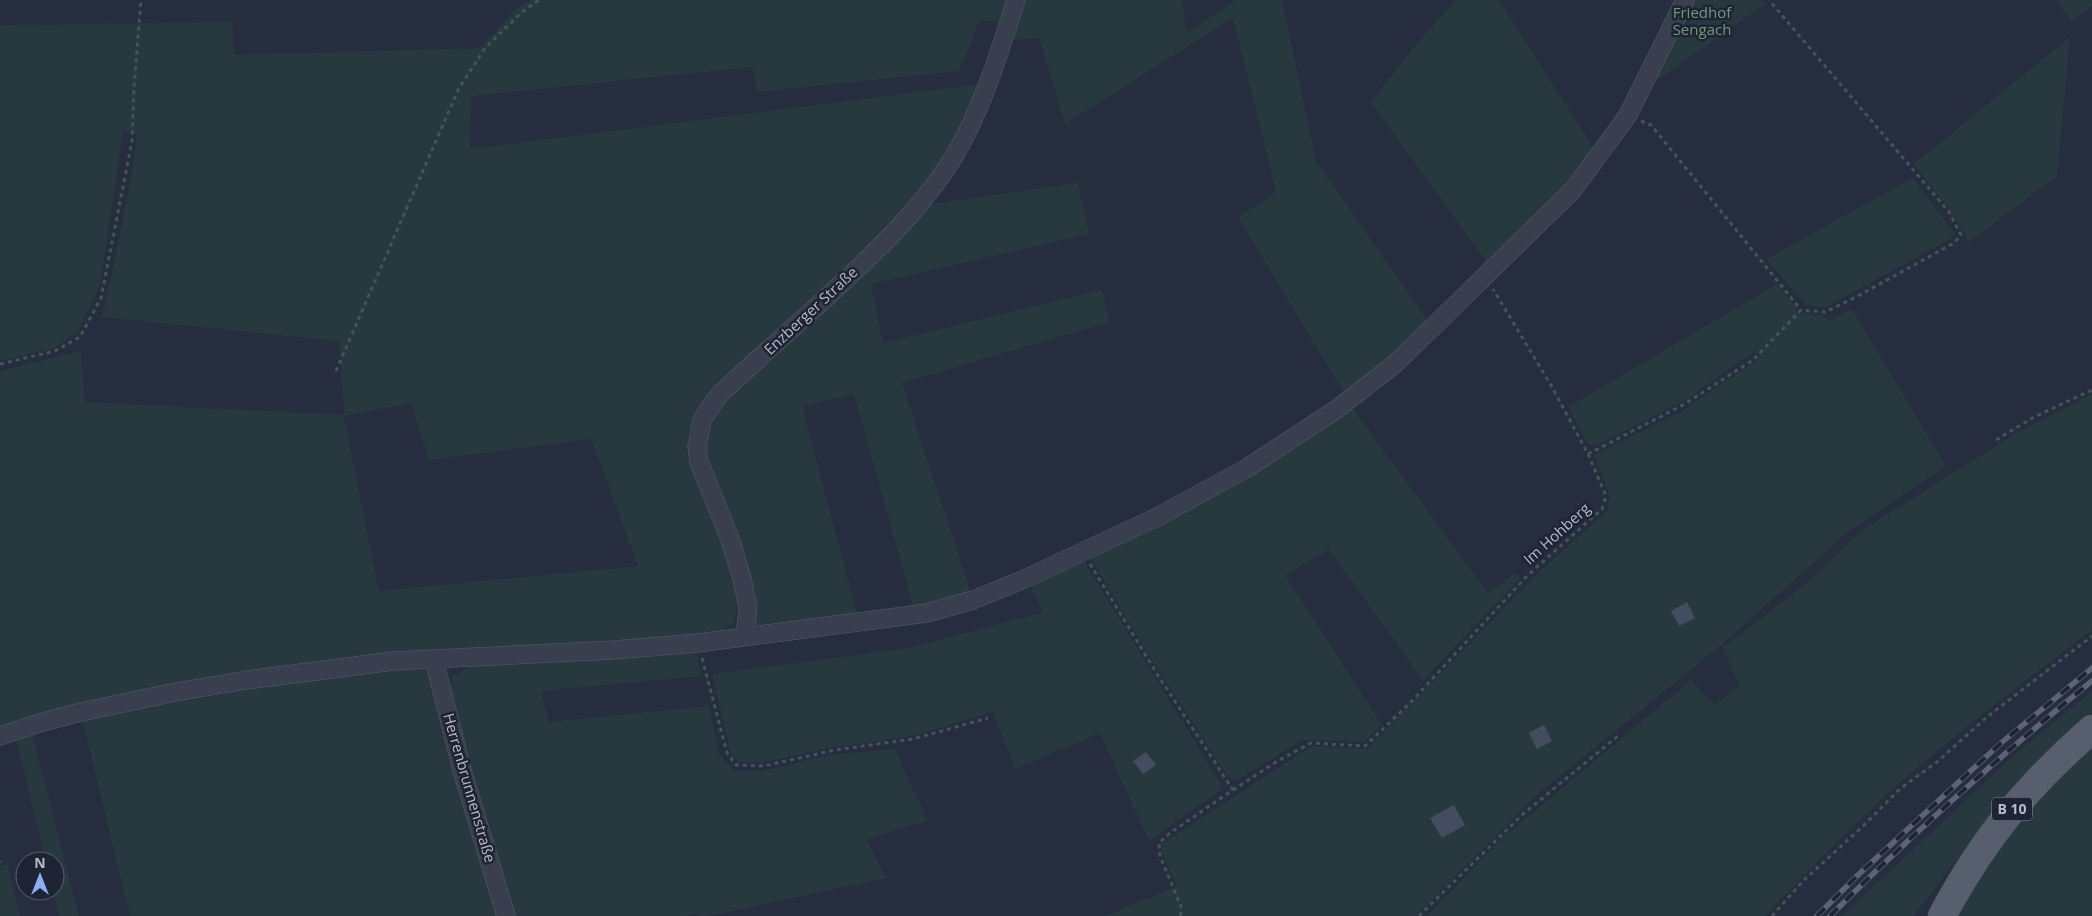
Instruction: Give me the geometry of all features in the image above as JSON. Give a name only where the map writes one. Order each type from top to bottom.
[{"type":"main road","name":"B 10","points":[[1941,912],[1982,848],[2006,816],[2048,768],[2092,729]]},
{"type":"street","name":"Enzberger Straße","points":[[745,636],[748,608],[742,580],[730,539],[699,462],[698,436],[702,420],[718,396],[873,253],[933,188],[954,156],[973,119],[991,78],[1016,0]]},
{"type":"street","points":[[0,736],[81,712],[176,692],[324,669],[434,658],[613,650],[698,643],[927,612],[973,600],[1083,553],[1157,517],[1247,468],[1336,409],[1395,364],[1573,190],[1628,115],[1685,0]]},
{"type":"street","name":"Herrenbrunnenstraße","points":[[434,658],[462,770],[506,916]]},
{"type":"path","points":[[0,364],[55,352],[80,338],[101,298],[132,142],[141,0]]},
{"type":"path","points":[[336,371],[458,90],[485,48],[539,0]]},
{"type":"path","points":[[1628,115],[1651,125],[1801,310],[1824,312],[1856,297],[1954,243],[1961,235],[1948,212],[1768,0]]},
{"type":"path","name":"Im Hohberg","points":[[1180,916],[1182,909],[1160,856],[1159,843],[1170,833],[1233,790],[1276,762],[1312,743],[1365,746],[1410,703],[1528,576],[1602,509],[1606,496],[1588,454],[1496,292],[1483,280]]},
{"type":"path","points":[[1588,454],[1683,405],[1753,360],[1801,310]]},
{"type":"path","points":[[1996,440],[2034,417],[2092,390]]},
{"type":"path","points":[[1083,553],[1159,677],[1233,790]]},
{"type":"path","points":[[1772,916],[1804,880],[1901,788],[1936,762],[1987,717],[2092,636]]},
{"type":"path","points":[[698,643],[727,753],[736,765],[764,766],[835,750],[912,739],[988,718]]},
{"type":"path","points":[[1419,916],[1489,845],[1530,807],[1618,736]]},
{"type":"green space","points":[[530,0],[1009,0],[999,22],[980,20],[959,71],[758,92],[752,67],[471,96],[470,149],[982,84],[947,159],[906,213],[697,409],[688,437],[733,568],[739,601],[733,624],[713,634],[391,655],[0,728],[0,371],[81,351],[85,402],[344,415],[339,341],[102,317],[122,226],[137,135],[123,130],[100,286],[78,331],[55,348],[0,361],[0,25],[232,22],[234,55],[479,48],[515,10]],"holes":[[[411,403],[429,460],[591,439],[638,566],[379,591],[344,416]]]},
{"type":"green space","points":[[1024,0],[1182,0],[1186,33],[1236,0],[1282,0],[1316,161],[1430,324],[1346,396],[1238,217],[1276,192],[1233,18],[1065,124],[1039,38],[1011,40]]},
{"type":"green space","points":[[1456,0],[1499,0],[1596,152],[1567,191],[1490,267],[1371,102],[1413,48]]},
{"type":"green space","name":"Friedhof Sengach","points":[[1689,0],[1761,0],[1765,4],[1658,80],[1655,77]]},
{"type":"green space","points":[[2056,0],[2092,0],[2092,6],[2071,21]]},
{"type":"green space","points":[[2070,37],[2057,176],[1969,242],[1951,212],[1914,164]]},
{"type":"green space","points":[[1913,178],[1954,233],[1952,238],[1824,308],[1806,305],[1766,259]]},
{"type":"green space","points":[[1078,183],[1089,234],[871,284],[883,343],[1102,290],[1109,322],[902,383],[972,596],[914,609],[854,394],[802,406],[858,618],[762,630],[755,622],[754,590],[712,471],[705,445],[711,419],[729,396],[875,262],[931,204]]},
{"type":"green space","points":[[1777,284],[1802,314],[1823,315],[1829,321],[1852,309],[1946,466],[1849,531],[1720,646],[1540,792],[1416,916],[1105,916],[1177,886],[1162,854],[1161,844],[1312,746],[1367,749],[1541,570],[1607,511],[1610,496],[1594,455],[1682,411],[1761,357],[1755,351],[1684,401],[1595,446],[1587,443],[1568,407]]},
{"type":"green space","points":[[2092,394],[2092,630],[1967,727],[1895,787],[1845,834],[1765,916],[1427,916],[1499,841],[1691,680],[1715,705],[1739,685],[1723,648],[1808,582],[1864,529],[2020,431]]},
{"type":"green space","points":[[1350,405],[1488,593],[1515,573],[1521,578],[1423,680],[1329,550],[1285,575],[1382,725],[1364,742],[1302,740],[1238,780],[1228,777],[1144,648],[1090,557]]},
{"type":"green space","points":[[1079,559],[1084,561],[1223,788],[1149,841],[1100,733],[1015,769],[993,712],[913,736],[828,748],[760,763],[739,762],[731,754],[712,674],[910,648],[1043,612],[1028,583]]},
{"type":"green space","points":[[690,649],[696,652],[702,676],[541,691],[549,722],[709,706],[719,754],[734,771],[763,771],[828,755],[895,749],[927,820],[867,839],[886,878],[709,916],[698,916],[697,914],[685,916],[515,916],[451,699],[452,677],[471,666]]},
{"type":"green space","points":[[419,666],[431,673],[499,916],[130,916],[82,719],[328,676]]},
{"type":"green space","points":[[2092,691],[2092,712],[2020,784],[1913,916],[1842,916],[2013,756]]},
{"type":"green space","points":[[32,733],[62,851],[44,851],[16,739]]},
{"type":"green space","points":[[2092,743],[2092,916],[1957,916],[1996,845]]},
{"type":"green space","points":[[65,861],[79,916],[59,916],[55,901],[65,901]]},
{"type":"green space","points":[[7,863],[20,916],[0,916],[0,866]]},
{"type":"building","points":[[1687,602],[1695,618],[1679,626],[1671,611]]},
{"type":"building","points":[[1544,725],[1552,741],[1537,749],[1529,733]]},
{"type":"building","points":[[1146,752],[1156,765],[1143,774],[1133,761]]},
{"type":"building","points":[[1454,805],[1465,825],[1442,838],[1430,818]]},
{"type":"railway","points":[[1817,916],[1858,875],[2001,743],[2092,668]]},
{"type":"railway","points":[[1830,916],[1958,795],[2092,681]]}]
